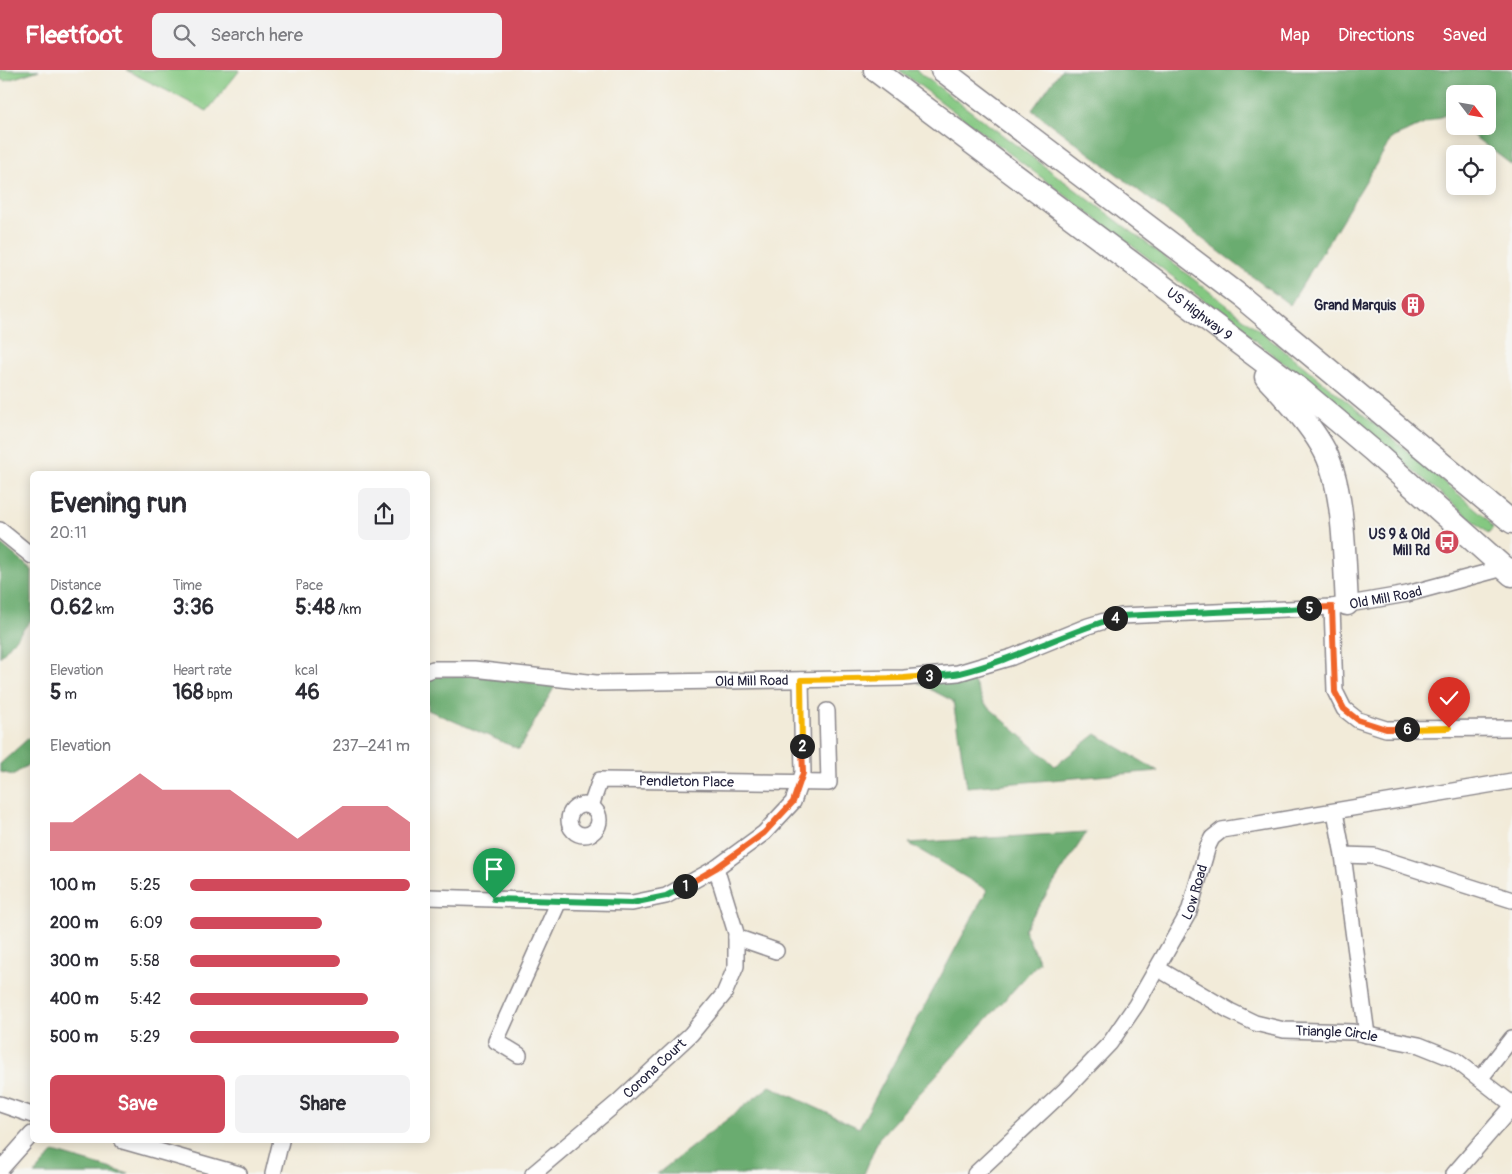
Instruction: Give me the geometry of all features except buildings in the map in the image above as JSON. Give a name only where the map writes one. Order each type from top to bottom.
[{"type":"highway","name":"US Highway 9","points":[[875,70],[1301,390],[1510,570]]},
{"type":"highway","points":[[942,70],[1240,296],[1512,522]]},
{"type":"highway","points":[[1230,337],[1302,416],[1323,447],[1334,476],[1340,512],[1340,605]]},
{"type":"street","points":[[0,530],[30,554]]},
{"type":"street","name":"Old Mill Road","points":[[430,670],[474,669],[596,683],[904,678],[958,673],[1012,657],[1088,626],[1121,616],[1340,605],[1407,594],[1510,570]]},
{"type":"street","points":[[1340,605],[1335,692],[1344,709],[1358,720],[1386,729],[1512,728]]},
{"type":"street","points":[[430,897],[632,903],[666,896],[716,868],[764,833],[793,802],[803,773],[801,680]]},
{"type":"street","name":"Pendleton Place","points":[[590,806],[600,780],[829,783],[828,712]]},
{"type":"street","name":"Low Road","points":[[975,1174],[1065,1090],[1110,1043],[1136,1005],[1189,912],[1208,846],[1212,838],[1222,830],[1512,781]]},
{"type":"street","points":[[1335,812],[1343,855],[1367,1035]]},
{"type":"street","points":[[1343,855],[1374,856],[1512,900]]},
{"type":"street","name":"Corona Court","points":[[533,1174],[618,1102],[691,1034],[724,994],[736,966],[736,934],[716,868]]},
{"type":"street","points":[[519,1055],[496,1041],[560,901]]},
{"type":"street","points":[[736,937],[776,951]]},
{"type":"street","name":"Triangle Circle","points":[[1157,968],[1230,1012],[1255,1023],[1284,1030],[1353,1032],[1419,1045],[1454,1059],[1512,1106]]},
{"type":"street","points":[[1480,1079],[1512,1038]]},
{"type":"street","points":[[0,1104],[30,1114]]},
{"type":"street","points":[[1454,1174],[1512,1106]]},
{"type":"street","points":[[0,1170],[30,1136]]},
{"type":"street","points":[[130,1143],[239,1174]]},
{"type":"street","points":[[272,1174],[280,1143]]},
{"type":"green space","points":[[0,70],[39,70],[5,81],[0,79]]},
{"type":"green space","points":[[126,70],[240,70],[207,111]]},
{"type":"green space","points":[[899,70],[916,70],[1157,251],[1240,315],[1362,414],[1482,514],[1493,528],[1488,533],[1316,389],[1209,304]]},
{"type":"green space","points":[[1061,70],[1512,70],[1512,165],[1496,153],[1496,145],[1485,145],[1472,135],[1496,135],[1496,85],[1446,85],[1446,116],[1392,138],[1290,305],[1032,110]]},
{"type":"green space","points":[[0,543],[30,568],[30,621],[0,657]]},
{"type":"green space","points":[[473,675],[555,686],[519,749],[430,711],[430,677]]},
{"type":"green space","points":[[972,678],[984,703],[1055,766],[1096,734],[1158,771],[967,787],[953,701],[918,683]]},
{"type":"green space","points":[[30,737],[30,763],[13,775],[0,772],[0,764]]},
{"type":"green space","points":[[1087,832],[1024,929],[1039,962],[879,1138],[864,1174],[657,1174],[770,1086],[859,1128],[987,890],[908,843]]},
{"type":"green space","points":[[54,1152],[129,1174],[34,1174]]},
{"type":"place","name":"Grand Marquis","points":[[1413,305]]},
{"type":"place","name":"US 9 & Old Mill Rd","points":[[1447,542]]},
{"type":"route","points":[[494,899],[632,903],[666,896],[716,868],[764,833],[793,802],[803,773],[801,680],[904,678],[958,673],[1012,657],[1088,626],[1121,616],[1332,607],[1335,692],[1344,709],[1358,720],[1386,729],[1449,728]]}]
